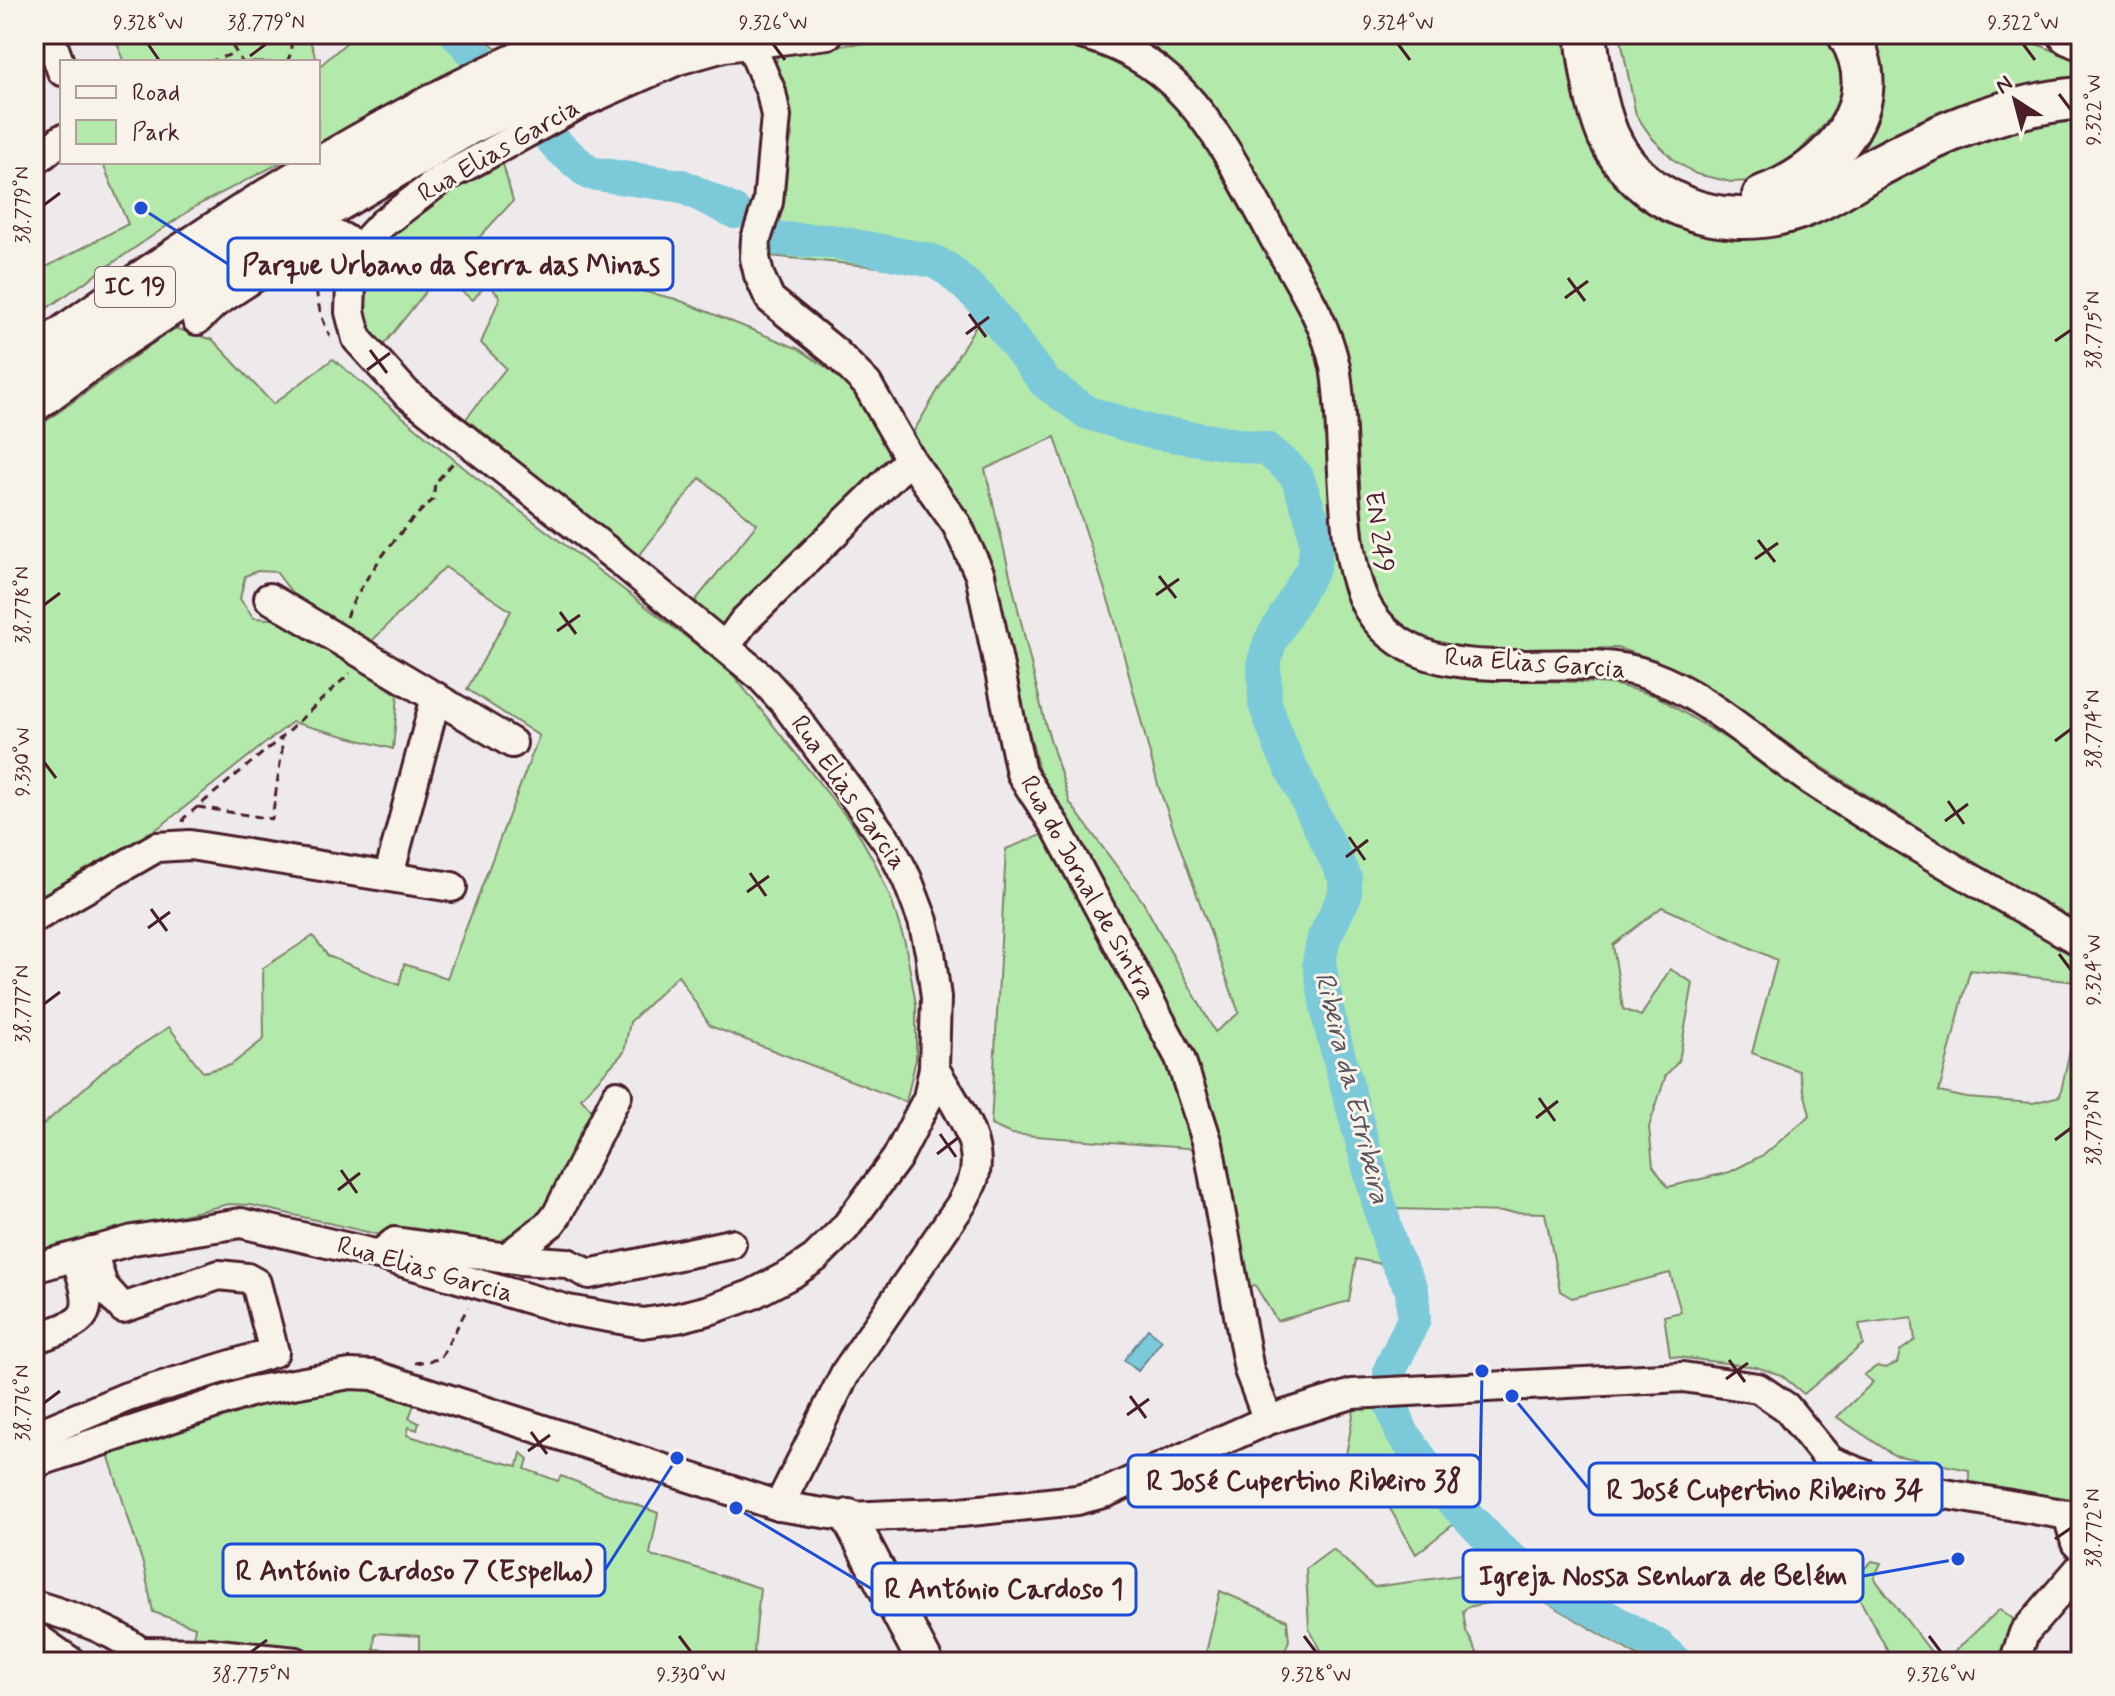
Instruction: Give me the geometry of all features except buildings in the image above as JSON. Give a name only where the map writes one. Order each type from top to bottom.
[{"type":"highway","name":"IC 19","points":[[34,358],[238,218],[367,141],[459,110],[573,65],[676,34]]},
{"type":"highway","points":[[1586,34],[1599,106],[1608,135],[1620,156],[1635,176],[1654,191],[1672,202],[1715,217],[1759,218],[1790,211],[1822,198],[1927,141],[1978,118],[2018,107],[2081,98]]},
{"type":"highway","points":[[1608,34],[1620,107],[1646,154],[1693,188],[1738,199],[1758,197],[1800,180],[1817,167],[1847,134],[1856,116],[1862,83],[1859,61],[1848,34]]},
{"type":"highway","points":[[2069,34],[2081,39]]},
{"type":"highway","name":"IC 19","points":[[34,401],[111,344],[459,110]]},
{"type":"main road","points":[[849,1517],[925,1662]]},
{"type":"street","points":[[49,34],[60,65]]},
{"type":"street","name":"Rua Elias Garcia","points":[[34,1268],[133,1240],[241,1223],[379,1255],[568,1310],[643,1323],[677,1318],[751,1295],[815,1258],[845,1228],[897,1158],[928,1098],[934,1068],[936,998],[923,921],[889,844],[785,703],[726,646],[406,393],[357,339],[350,312],[352,243],[369,238],[382,224],[440,180],[508,141],[573,65],[678,60],[750,43],[828,34]]},
{"type":"street","name":"Rua Elias Garcia","points":[[1081,34],[1117,46],[1143,60],[1168,78],[1192,103],[1224,151],[1306,294],[1322,328],[1334,365],[1355,573],[1369,610],[1391,635],[1417,651],[1458,661],[1487,665],[1614,666],[1650,675],[1683,691],[1816,783],[2081,942]]},
{"type":"street","name":"Rua do Jornal de Sintra","points":[[750,43],[771,92],[776,116],[768,202],[756,239],[755,258],[759,275],[770,299],[835,352],[867,384],[910,459],[957,525],[980,575],[1021,773],[1057,829],[1180,1058],[1208,1144],[1249,1370],[1268,1420]]},
{"type":"street","points":[[34,162],[60,141]]},
{"type":"street","points":[[197,320],[215,303],[322,233],[352,243]]},
{"type":"street","points":[[726,646],[744,621],[910,459]]},
{"type":"street","points":[[269,598],[512,743]]},
{"type":"street","points":[[389,875],[436,697]]},
{"type":"street","points":[[34,918],[157,847],[190,845],[452,887]]},
{"type":"street","points":[[779,1506],[846,1372],[962,1203],[974,1178],[971,1138],[934,1068]]},
{"type":"street","points":[[506,1258],[557,1215],[617,1095]]},
{"type":"street","points":[[379,1255],[395,1242],[506,1258],[567,1263],[589,1274],[731,1244]]},
{"type":"street","points":[[34,1339],[80,1320],[88,1296],[84,1254]]},
{"type":"street","points":[[34,1436],[127,1397],[274,1352],[260,1290],[256,1283],[247,1278],[219,1275],[123,1308],[103,1286],[84,1254]]},
{"type":"street","points":[[34,1463],[253,1391],[350,1374],[373,1375],[779,1506],[849,1517],[961,1512],[1077,1500],[1107,1492],[1268,1420],[1352,1394],[1683,1377],[1758,1388],[1786,1407],[1830,1461],[1875,1479],[2075,1516],[2076,1543],[2081,1547]]},
{"type":"street","points":[[127,1397],[140,1427]]},
{"type":"street","points":[[2021,1662],[2017,1654],[2024,1633],[2081,1567]]},
{"type":"street","points":[[34,1605],[100,1626],[147,1657],[209,1653],[296,1662]]},
{"type":"street","points":[[34,1636],[71,1662]]},
{"type":"path","points":[[225,34],[240,60]]},
{"type":"path","points":[[288,60],[291,34]]},
{"type":"path","points":[[215,60],[235,53]]},
{"type":"path","points":[[334,344],[321,318],[315,276],[325,256],[352,243]]},
{"type":"path","points":[[337,639],[353,600],[415,515],[433,500],[435,483],[460,455]]},
{"type":"path","points":[[205,801],[281,738],[367,657]]},
{"type":"path","points":[[198,807],[272,819],[281,738]]},
{"type":"path","points":[[393,1382],[399,1367],[440,1359],[482,1287]]},
{"type":"green space","points":[[113,34],[308,34],[316,60],[124,60]]},
{"type":"green space","points":[[356,34],[479,34],[501,52],[320,143],[320,66]]},
{"type":"green space","points":[[1130,34],[1575,34],[1581,92],[1698,228],[1956,139],[2081,107],[2081,926],[1944,845],[1656,660],[1617,648],[1457,648],[1430,643],[1393,620],[1381,603],[1366,557],[1352,394],[1344,346],[1303,256],[1205,94],[1158,50]]},
{"type":"green space","points":[[1620,34],[1827,34],[1838,51],[1844,71],[1842,106],[1778,174],[1754,181],[1731,182],[1696,174],[1674,160],[1653,139],[1636,115]]},
{"type":"green space","points":[[1861,34],[2010,34],[2081,61],[2081,87],[1812,190]]},
{"type":"green space","points":[[1064,35],[1129,61],[1197,122],[1318,340],[1379,641],[1402,657],[1457,674],[1609,684],[1656,696],[2081,953],[2081,1485],[2075,1485],[2073,1502],[1969,1489],[1969,1470],[1894,1455],[1837,1417],[1873,1382],[1864,1375],[1877,1366],[1885,1368],[1897,1363],[1900,1351],[1915,1340],[1912,1317],[1859,1324],[1863,1344],[1804,1394],[1781,1375],[1756,1367],[1670,1356],[1664,1316],[1681,1312],[1670,1273],[1572,1298],[1560,1291],[1545,1213],[1396,1209],[1418,1315],[1396,1377],[1374,1378],[1404,1314],[1392,1266],[1356,1259],[1349,1301],[1277,1321],[1255,1285],[1244,1287],[1215,1150],[1094,882],[1039,771],[988,566],[908,441],[982,315],[950,281],[927,272],[761,255],[792,135],[776,64],[778,49],[982,36]],"holes":[[[1055,437],[1114,618],[1158,785],[1239,1013],[1215,1032],[1143,902],[1070,803],[1045,723],[985,469]],[[1662,907],[1777,960],[1752,1053],[1799,1071],[1810,1115],[1765,1154],[1730,1172],[1668,1187],[1653,1166],[1649,1127],[1666,1075],[1679,1061],[1693,983],[1670,969],[1641,1016],[1623,1009],[1613,945]],[[1970,970],[2076,982],[2077,1018],[2060,1096],[2033,1103],[1967,1098],[1939,1092]]]},
{"type":"green space","points":[[502,160],[513,201],[473,244],[526,264],[676,299],[799,349],[858,389],[899,457],[726,632],[695,601],[757,524],[700,478],[638,557],[466,419],[506,368],[481,343],[500,297],[487,283],[473,300],[439,275],[381,348],[372,334],[366,319],[366,286],[370,269],[386,239],[423,209]]},
{"type":"green space","points":[[103,164],[278,164],[196,206],[34,317],[34,278],[46,267],[128,224]]},
{"type":"green space","points":[[174,328],[213,340],[273,404],[333,359],[474,476],[734,676],[856,829],[891,899],[905,943],[916,1004],[916,1059],[906,1102],[710,1026],[678,975],[630,1022],[624,1052],[581,1098],[602,1122],[550,1213],[507,1252],[380,1235],[251,1205],[229,1204],[34,1253],[34,1133],[110,1065],[169,1027],[203,1072],[231,1065],[264,1039],[263,968],[313,936],[328,956],[399,985],[404,964],[447,978],[539,736],[467,689],[511,611],[445,567],[371,642],[293,594],[276,572],[257,571],[245,576],[240,599],[254,618],[288,620],[398,695],[393,749],[292,722],[161,826],[34,901],[34,430]]},
{"type":"green space","points":[[1044,834],[1176,1065],[1198,1149],[1011,1134],[991,1125],[1006,849]]},
{"type":"green space","points":[[359,1386],[415,1402],[409,1418],[419,1423],[417,1430],[409,1427],[407,1435],[518,1466],[521,1453],[528,1459],[525,1469],[558,1481],[561,1476],[658,1513],[650,1554],[653,1557],[760,1588],[753,1662],[541,1662],[488,1655],[484,1662],[350,1662],[180,1641],[193,1638],[195,1627],[153,1612],[144,1567],[107,1451],[232,1412]],"holes":[[[375,1633],[419,1636],[419,1652],[374,1649]]]},
{"type":"green space","points":[[1367,1405],[1401,1405],[1412,1430],[1465,1501],[1525,1559],[1690,1654],[1696,1662],[1648,1662],[1539,1598],[1459,1520],[1416,1554],[1376,1484],[1337,1506],[1354,1410]]},
{"type":"green space","points":[[1333,1549],[1374,1587],[1467,1574],[1492,1602],[1463,1611],[1466,1631],[1482,1662],[1328,1662],[1309,1629],[1306,1569]]},
{"type":"green space","points":[[1872,1561],[1881,1563],[1874,1578],[1939,1662],[1894,1662],[1850,1582]]},
{"type":"green space","points":[[1220,1591],[1287,1620],[1289,1640],[1281,1662],[1204,1662]]},
{"type":"green space","points":[[2000,1609],[2013,1619],[2011,1634],[2020,1662],[1943,1662]]},
{"type":"water","points":[[1148,1329],[1162,1340],[1138,1371],[1124,1360]]},
{"type":"waterway","name":"Ribeira da Estribeira","points":[[457,34],[560,148],[589,173],[682,186],[735,212]]},
{"type":"waterway","name":"Ribeira da Estribeira","points":[[778,239],[829,241],[933,261],[949,270],[981,299],[1046,383],[1088,413],[1151,432],[1266,449],[1297,477],[1312,519],[1316,544],[1314,566],[1270,642],[1264,662],[1265,704],[1280,745],[1345,878],[1345,895],[1324,938],[1319,962],[1330,1024],[1392,1251],[1412,1290],[1414,1319],[1390,1370],[1392,1406],[1402,1433],[1446,1494],[1499,1549],[1530,1574],[1658,1646],[1675,1662]]},
{"type":"place","name":"Parque Urbano da Serra das Minas","points":[[141,208]]},
{"type":"place","name":"R José Cupertino Ribeiro 38","points":[[1482,1371]]},
{"type":"place","name":"R José Cupertino Ribeiro 34","points":[[1512,1396]]},
{"type":"place","name":"R António Cardoso 7 (Espelho)","points":[[677,1458]]},
{"type":"place","name":"R António Cardoso 1","points":[[736,1508]]},
{"type":"place","name":"Igreja Nossa Senhora de Belém","points":[[1958,1559]]}]
